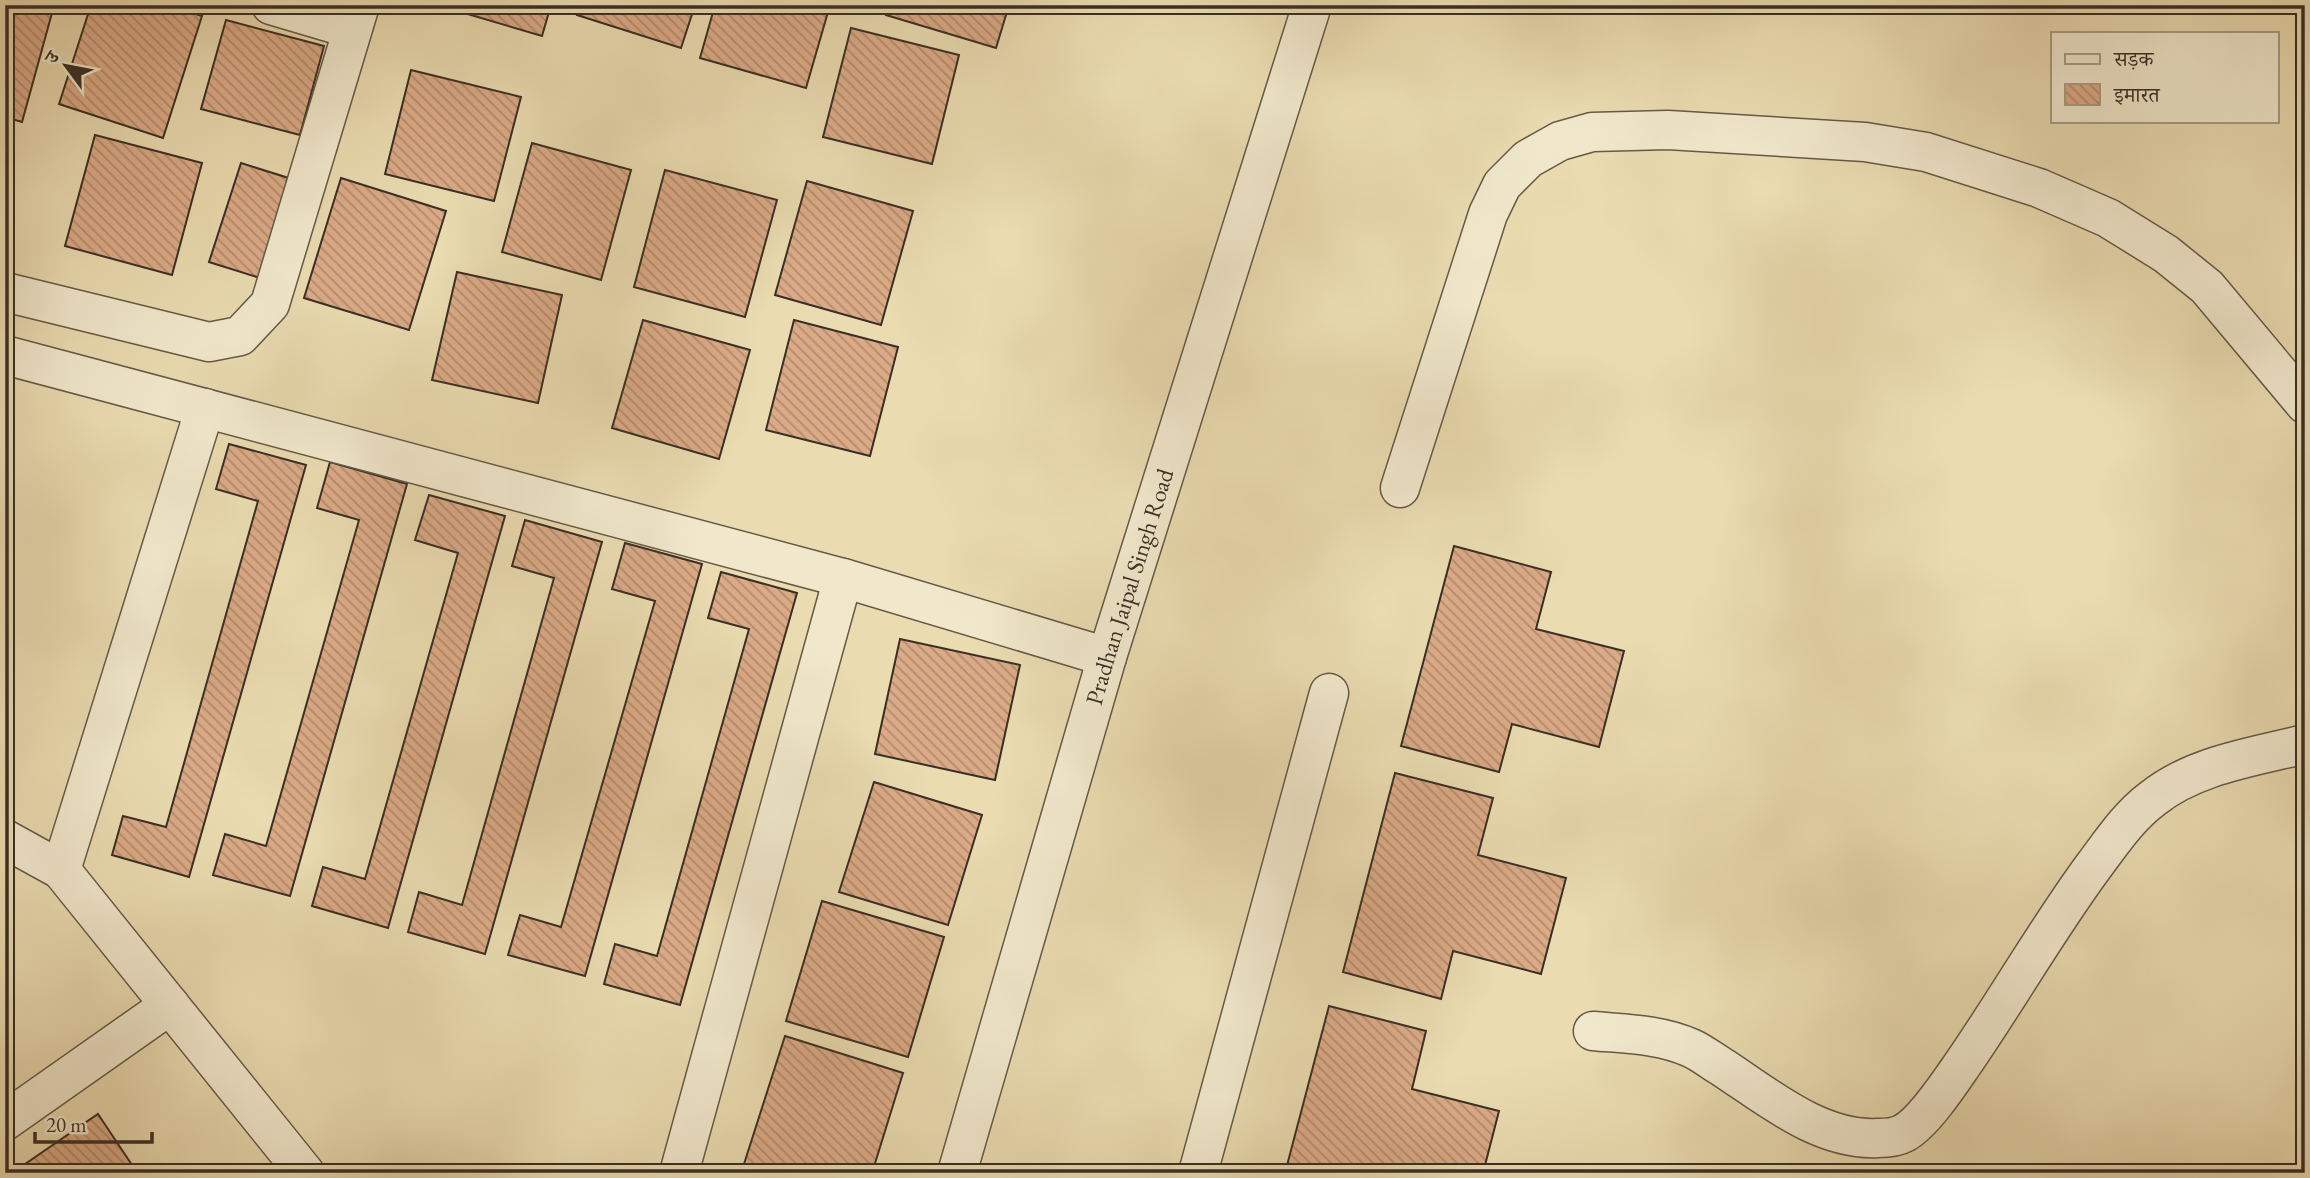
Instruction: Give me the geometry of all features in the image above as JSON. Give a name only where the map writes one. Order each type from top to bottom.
[{"type":"street","points":[[5,292],[209,342],[240,336],[270,304],[356,17],[271,5]]},
{"type":"street","name":"Pradhan Jaipal Singh Road","points":[[957,1173],[1107,657],[1312,5]]},
{"type":"street","points":[[1400,488],[1488,214],[1502,185],[1528,159],[1559,141],[1592,132],[1668,130],[1866,142],[1926,152],[2039,188],[2108,218],[2166,254],[2207,287],[2305,404]]},
{"type":"street","points":[[5,355],[843,578],[1107,657]]},
{"type":"street","points":[[61,870],[205,408]]},
{"type":"street","points":[[679,1173],[843,578]]},
{"type":"street","points":[[1198,1173],[1329,693]]},
{"type":"street","points":[[1592,1031],[1674,1040],[1695,1049],[1794,1113],[1834,1133],[1881,1139],[1904,1133],[1924,1115],[1951,1081],[1989,1027],[2063,907],[2120,831],[2151,799],[2184,778],[2305,744]]},
{"type":"street","points":[[5,839],[61,870],[305,1173]]},
{"type":"street","points":[[5,1121],[170,1005]]},
{"type":"building","points":[[5,5],[25,5],[52,13],[22,122],[5,117]]},
{"type":"building","points":[[91,5],[169,5],[202,16],[163,138],[59,104]]},
{"type":"building","points":[[437,5],[551,5],[542,36]]},
{"type":"building","points":[[580,5],[695,5],[681,48],[577,15]]},
{"type":"building","points":[[715,5],[830,5],[806,88],[700,58]]},
{"type":"building","points":[[889,5],[1009,5],[996,48],[886,15]]},
{"type":"building","points":[[226,20],[324,46],[300,135],[201,109]]},
{"type":"building","points":[[851,28],[959,55],[932,164],[823,137]]},
{"type":"building","points":[[411,70],[521,97],[494,201],[385,174]]},
{"type":"building","points":[[95,135],[202,163],[172,275],[65,246]]},
{"type":"building","points":[[532,143],[631,170],[601,280],[502,252]]},
{"type":"building","points":[[241,163],[295,180],[263,279],[209,262]]},
{"type":"building","points":[[665,170],[777,200],[745,317],[634,287]]},
{"type":"building","points":[[341,178],[446,211],[409,330],[304,298]]},
{"type":"building","points":[[807,181],[913,211],[881,325],[775,295]]},
{"type":"building","points":[[457,272],[562,295],[538,403],[432,380]]},
{"type":"building","points":[[643,320],[750,350],[719,459],[612,428]]},
{"type":"building","points":[[794,320],[898,347],[870,456],[766,430]]},
{"type":"building","points":[[229,444],[306,465],[189,877],[112,855],[123,816],[166,827],[258,501],[216,489]]},
{"type":"building","points":[[330,462],[407,484],[290,896],[213,875],[225,834],[266,846],[359,520],[317,508]]},
{"type":"building","points":[[429,495],[505,516],[388,928],[312,906],[323,867],[365,879],[458,553],[415,540]]},
{"type":"building","points":[[525,520],[602,542],[485,954],[408,932],[419,892],[462,905],[554,578],[512,566]]},
{"type":"building","points":[[625,543],[702,564],[585,976],[508,955],[520,915],[561,927],[655,601],[612,589]]},
{"type":"building","points":[[1454,546],[1551,572],[1536,629],[1624,651],[1599,747],[1512,724],[1499,772],[1401,746]]},
{"type":"building","points":[[721,572],[797,593],[680,1005],[604,984],[615,944],[657,956],[749,629],[708,618]]},
{"type":"building","points":[[900,639],[1020,665],[995,780],[875,754]]},
{"type":"building","points":[[1395,773],[1493,798],[1478,855],[1566,878],[1541,974],[1453,951],[1441,999],[1343,972]]},
{"type":"building","points":[[874,782],[982,815],[948,925],[839,892]]},
{"type":"building","points":[[822,901],[944,937],[908,1057],[786,1021]]},
{"type":"building","points":[[1329,1006],[1426,1031],[1412,1089],[1499,1111],[1483,1173],[1285,1173]]},
{"type":"building","points":[[785,1036],[903,1073],[872,1173],[770,1173],[744,1164]]},
{"type":"building","points":[[98,1114],[132,1165],[121,1173],[12,1173]]}]
